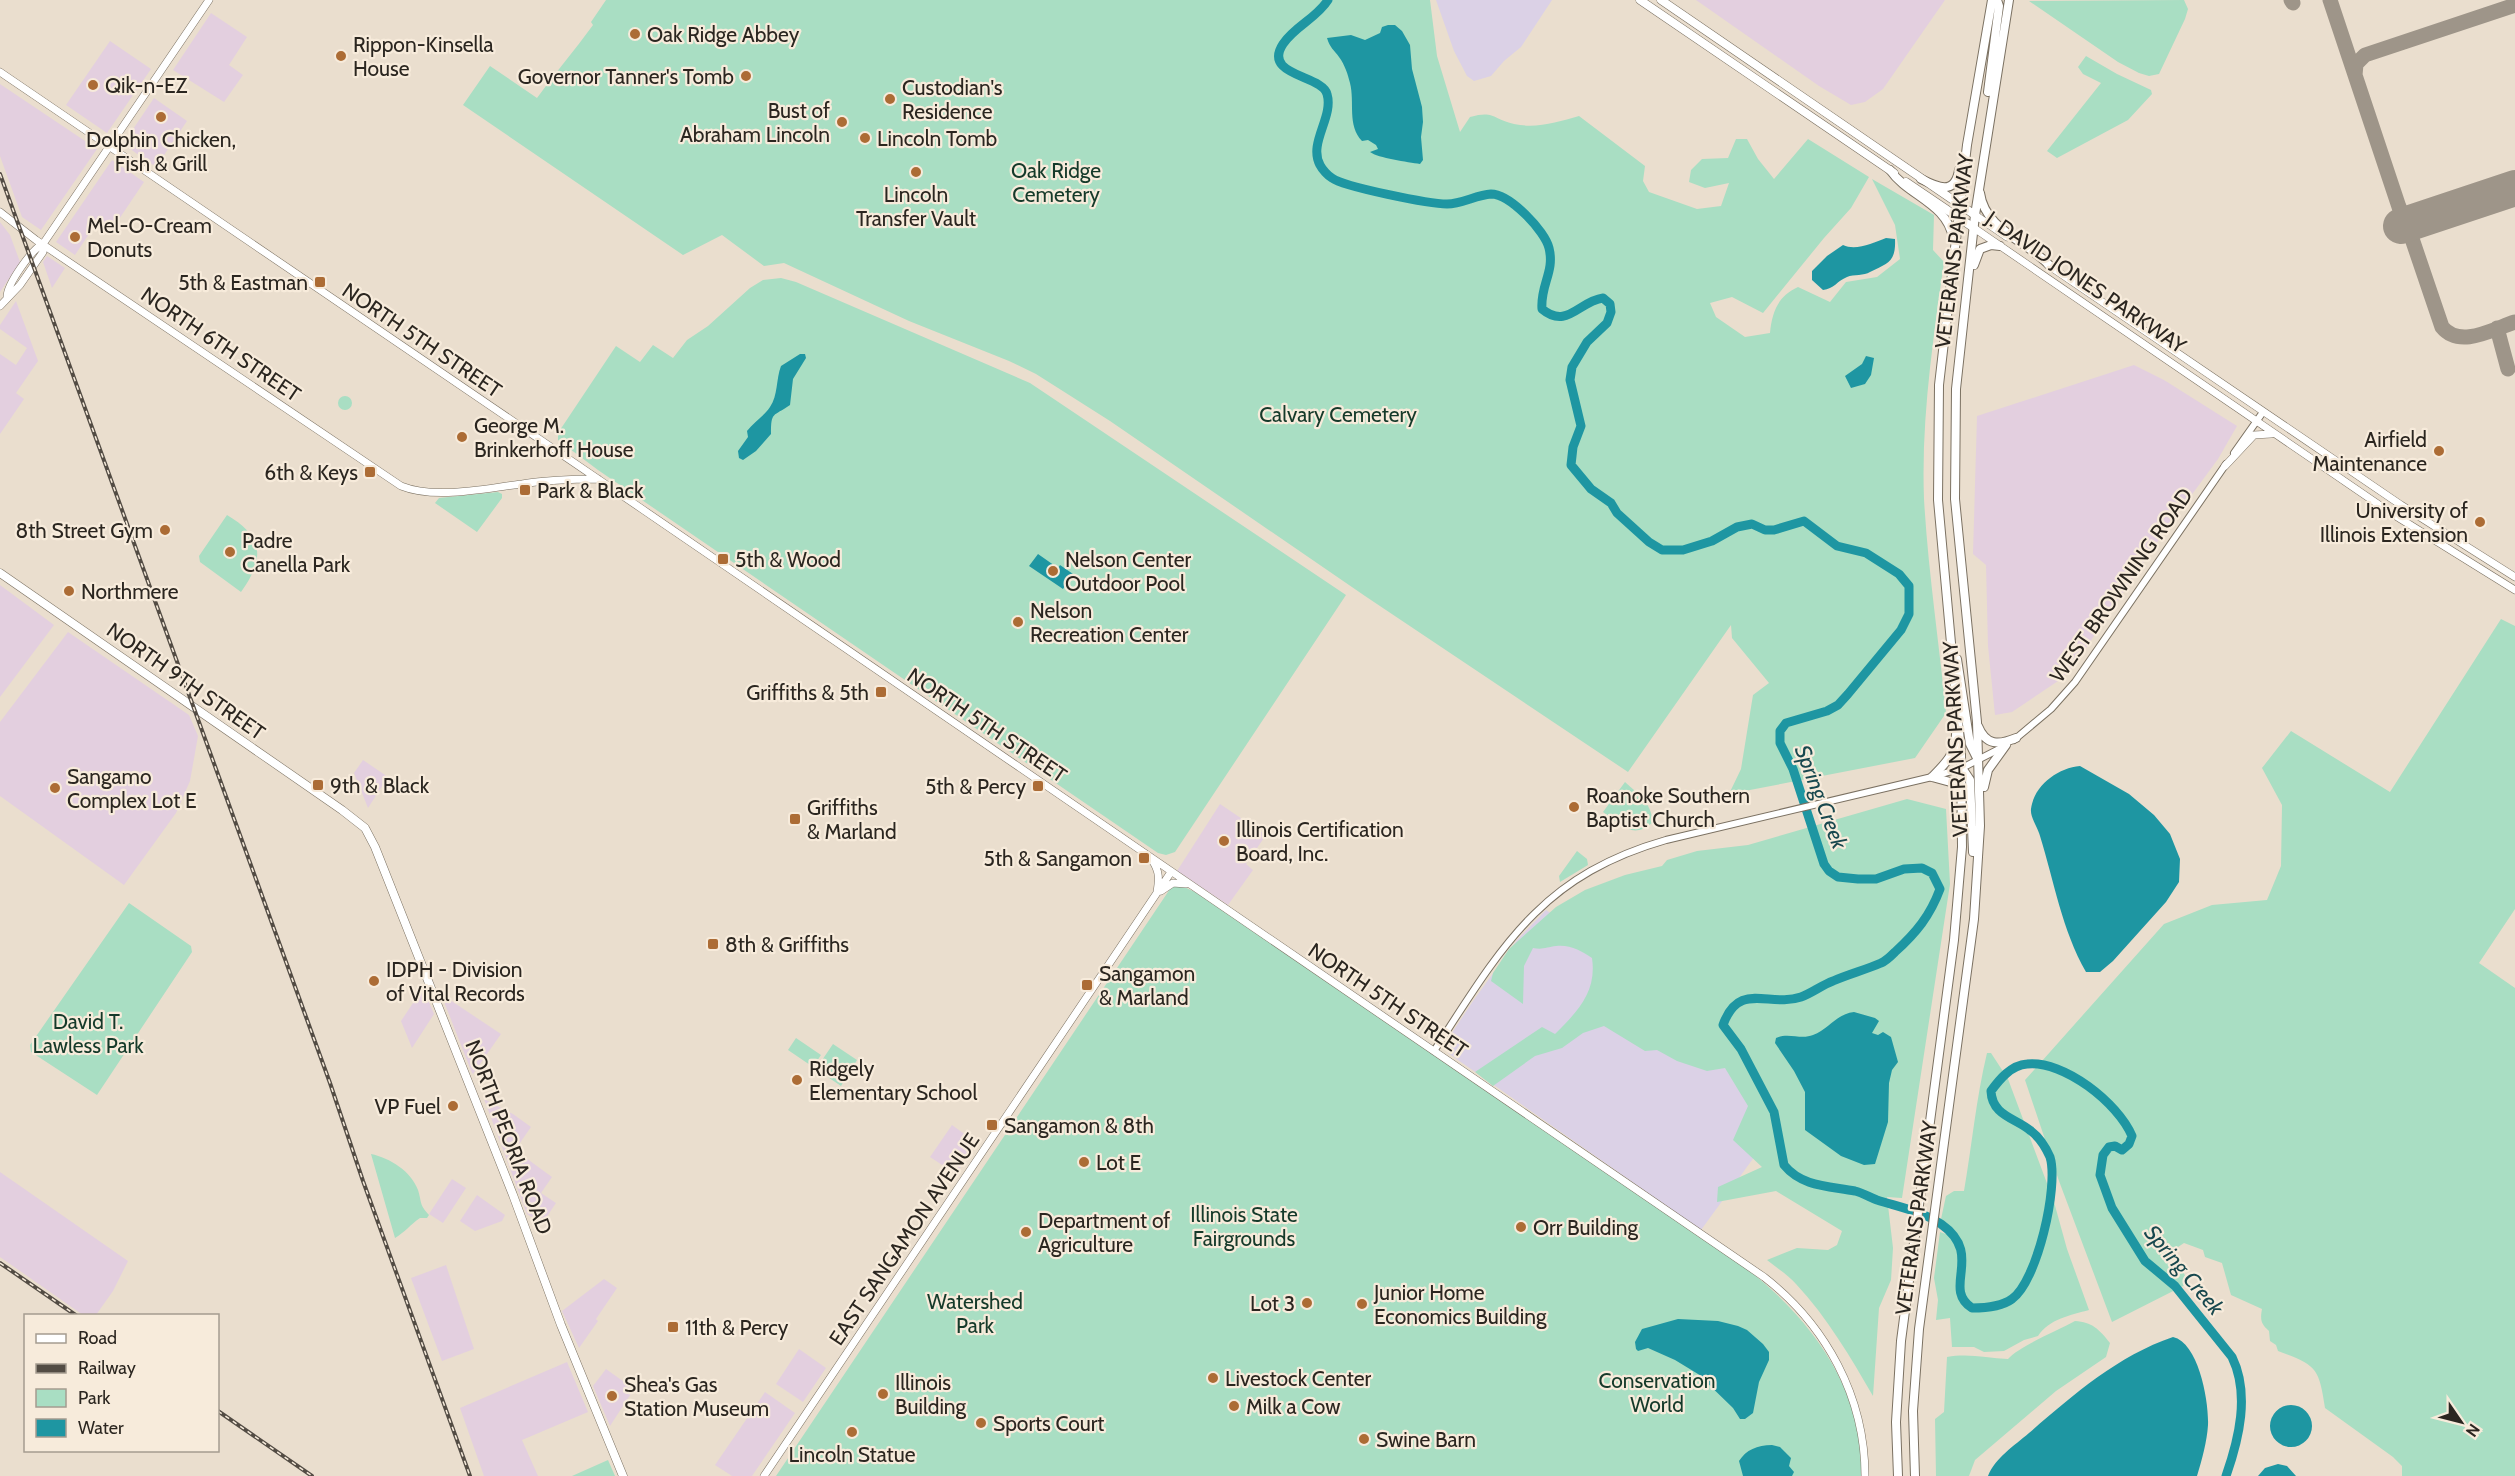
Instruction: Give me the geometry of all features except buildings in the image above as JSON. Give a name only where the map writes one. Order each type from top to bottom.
[{"type":"highway","name":"VETERANS PARKWAY","points":[[1898,1476],[1896,1422],[1899,1360],[1957,916],[1962,847],[1962,768],[1938,500],[1937,434],[1943,345],[1959,205],[1992,0]]},
{"type":"highway","points":[[1987,128],[1985,116],[1999,6],[1997,0]]},
{"type":"highway","name":"VETERANS PARKWAY","points":[[1915,1476],[1913,1411],[1916,1361],[1974,919],[1979,843],[1977,722],[1955,499],[1956,389],[1987,128],[2010,0]]},
{"type":"highway","points":[[1921,178],[1942,188],[1952,185],[1957,179],[1968,110],[1975,97]]},
{"type":"highway","points":[[1890,170],[1897,181],[1941,212],[1949,225],[1954,247]]},
{"type":"highway","points":[[1980,182],[1981,202],[1992,221],[2043,257],[2052,268]]},
{"type":"highway","points":[[1961,336],[1967,327],[1977,253],[1985,246],[2000,246]]},
{"type":"highway","points":[[1950,633],[1959,665],[1970,744],[1979,760]]},
{"type":"highway","points":[[1956,686],[1952,695],[1955,745],[1948,761],[1932,777],[1954,783],[1963,799]]},
{"type":"highway","points":[[1977,722],[1982,735],[1990,742],[1998,744],[2016,738]]},
{"type":"highway","points":[[1979,843],[1984,833],[1985,777],[1991,764],[2006,745]]},
{"type":"highway","points":[[1962,768],[1970,780],[1974,919]]},
{"type":"main road","points":[[0,306],[7,297],[7,290],[36,247],[43,244],[209,0]]},
{"type":"main road","name":"J. DAVID JONES PARKWAY","points":[[1640,0],[2391,513],[2515,590]]},
{"type":"main road","name":"J. DAVID JONES PARKWAY","points":[[1661,0],[2263,412],[2401,505],[2515,577]]},
{"type":"main road","name":"NORTH 5TH STREET","points":[[0,72],[1773,1284],[1794,1302],[1830,1349],[1848,1386],[1860,1425],[1866,1476]]},
{"type":"main road","name":"NORTH 6TH STREET","points":[[0,212],[43,244],[406,488],[428,493],[544,482]]},
{"type":"main road","points":[[2225,466],[2254,435],[2268,432],[2278,436]]},
{"type":"main road","points":[[544,482],[552,478],[569,476],[574,472],[573,467],[565,461],[564,456]]},
{"type":"main road","points":[[544,482],[597,479]]},
{"type":"main road","points":[[575,480],[610,487]]},
{"type":"main road","name":"NORTH 9TH STREET","points":[[0,573],[352,817]]},
{"type":"main road","name":"NORTH PEORIA ROAD","points":[[352,817],[364,828],[373,842],[622,1476]]},
{"type":"main road","points":[[1151,857],[1158,869],[1156,895]]},
{"type":"main road","name":"EAST SANGAMON AVENUE","points":[[764,1476],[1172,872]]},
{"type":"main road","points":[[1156,895],[1173,883],[1192,886]]},
{"type":"street","name":"WEST BROWNING ROAD","points":[[1434,1051],[1498,956],[1530,916],[1570,883],[1624,854],[1666,840],[1962,768],[2016,738],[2051,709],[2083,672],[2263,412]]},
{"type":"shaded area","points":[[1436,0],[1552,0],[1521,47],[1491,76],[1474,81],[1467,76],[1454,51]]},
{"type":"shaded area","points":[[1696,0],[1945,0],[1883,89],[1865,102],[1851,105],[1819,86]]},
{"type":"shaded area","points":[[211,13],[247,37],[229,65],[243,75],[224,102],[173,70]]},
{"type":"shaded area","points":[[110,41],[151,69],[107,133],[66,105]]},
{"type":"shaded area","points":[[0,84],[97,149],[41,230],[22,217],[0,156]]},
{"type":"shaded area","points":[[154,98],[187,121],[156,167],[123,144]]},
{"type":"shaded area","points":[[112,160],[144,182],[109,234],[95,225],[75,255],[56,242]]},
{"type":"shaded area","points":[[0,222],[10,235],[20,262],[0,292]]},
{"type":"shaded area","points":[[47,256],[65,268],[52,288],[43,262]]},
{"type":"shaded area","points":[[16,301],[38,361],[16,393],[24,399],[0,434],[0,354],[16,365],[27,348],[0,329],[0,325]]},
{"type":"shaded area","points":[[2134,365],[2164,380],[2237,426],[2218,459],[2160,538],[2075,664],[2061,679],[2012,712],[1995,715],[1988,646],[1986,565],[1973,554],[1977,416]]},
{"type":"shaded area","points":[[0,585],[54,625],[0,697]]},
{"type":"shaded area","points":[[68,632],[189,715],[198,736],[190,781],[176,813],[124,885],[0,796],[0,722]]},
{"type":"shaded area","points":[[363,760],[388,777],[368,808],[354,773]]},
{"type":"shaded area","points":[[1220,804],[1266,835],[1246,864],[1253,870],[1228,905],[1177,871]]},
{"type":"shaded area","points":[[1546,910],[1612,956],[1736,1062],[1771,1134],[1701,1230],[1448,1053],[1446,1045],[1448,1039],[1473,1001],[1517,940]]},
{"type":"shaded area","points":[[423,988],[434,1014],[412,1048],[401,1021]]},
{"type":"shaded area","points":[[441,994],[501,1034],[473,1074],[472,1073]]},
{"type":"shaded area","points":[[484,1099],[513,1114],[531,1127],[515,1150],[552,1177],[541,1193],[556,1203],[542,1224],[527,1214]]},
{"type":"shaded area","points":[[952,1125],[977,1143],[956,1174],[930,1157]]},
{"type":"shaded area","points":[[0,1172],[128,1261],[113,1291],[97,1314],[82,1314],[0,1257]]},
{"type":"shaded area","points":[[452,1179],[466,1188],[443,1223],[429,1214]]},
{"type":"shaded area","points":[[477,1195],[505,1215],[502,1221],[475,1231],[460,1221]]},
{"type":"shaded area","points":[[446,1265],[474,1349],[442,1361],[411,1278]]},
{"type":"shaded area","points":[[604,1279],[617,1288],[579,1348],[562,1311]]},
{"type":"shaded area","points":[[799,1349],[826,1368],[803,1402],[776,1384]]},
{"type":"shaded area","points":[[567,1362],[588,1412],[522,1440],[538,1476],[484,1476],[460,1408]]},
{"type":"shaded area","points":[[606,1369],[634,1389],[610,1426],[593,1386]]},
{"type":"shaded area","points":[[765,1392],[795,1413],[752,1476],[732,1476],[715,1465]]},
{"type":"green space","points":[[606,0],[1430,0],[1437,56],[1460,132],[1470,117],[1484,114],[1514,124],[1530,126],[1579,116],[1645,166],[1643,181],[1649,192],[1697,209],[1721,206],[1729,183],[1705,188],[1689,182],[1691,170],[1702,159],[1728,158],[1736,139],[1747,139],[1758,159],[1774,179],[1808,139],[1869,177],[1851,208],[1763,313],[1732,297],[1710,303],[1716,317],[1745,337],[1770,333],[1772,318],[1777,306],[1785,295],[1798,287],[1830,302],[1846,282],[1877,277],[1900,259],[1895,225],[1872,179],[1934,215],[1933,250],[1944,262],[1926,410],[1924,499],[1946,713],[1915,758],[1729,794],[1741,769],[1753,695],[1769,683],[1732,638],[1731,625],[1628,772],[1365,596],[1110,421],[1036,374],[909,321],[784,263],[764,266],[722,235],[683,255],[463,105],[490,66],[537,98],[593,25],[591,22]]},
{"type":"green space","points":[[2184,0],[2188,9],[2185,19],[2159,74],[2149,76],[2118,62],[2029,1]]},
{"type":"green space","points":[[2086,56],[2151,90],[2152,94],[2128,120],[2057,158],[2047,151],[2101,83],[2083,74],[2078,67]]},
{"type":"green space","points":[[781,278],[796,282],[1030,383],[1346,595],[1175,852],[1166,855],[1158,853],[598,470],[558,440],[558,433],[616,346],[640,362],[653,345],[673,358],[687,340],[708,326],[750,288],[763,280]]},
{"type":"green space","points":[[345,396],[350,398],[352,403],[350,408],[345,410],[340,408],[338,403],[340,398]]},
{"type":"green space","points":[[498,492],[502,494],[502,498],[477,532],[435,503],[439,498]]},
{"type":"green space","name":"Padre Canella Park","points":[[227,515],[248,532],[257,549],[254,569],[241,592],[200,562],[199,556]]},
{"type":"green space","points":[[2501,619],[2515,626],[2515,909],[2479,963],[2515,988],[2515,1476],[2402,1476],[2402,1466],[2393,1457],[2325,1408],[2318,1376],[2314,1369],[2301,1360],[2278,1351],[2276,1345],[2270,1341],[2269,1331],[2262,1322],[2262,1309],[2231,1295],[2222,1263],[2205,1257],[2203,1250],[2184,1243],[2172,1251],[2189,1283],[2112,1322],[2059,1181],[2025,1080],[2164,924],[2212,905],[2267,900],[2281,866],[2282,805],[2262,768],[2291,731],[2390,792]]},
{"type":"green space","points":[[1625,782],[1648,805],[1652,823],[1645,828],[1632,830],[1603,812]]},
{"type":"green space","points":[[1907,799],[1946,809],[1950,884],[1902,1198],[1887,1197],[1893,1248],[1891,1280],[1879,1308],[1873,1396],[1818,1310],[1793,1281],[1767,1260],[1797,1248],[1828,1250],[1837,1245],[1842,1231],[1776,1191],[1717,1202],[1718,1187],[1762,1167],[1733,1140],[1748,1106],[1725,1068],[1707,1071],[1677,1061],[1657,1050],[1645,1051],[1604,1026],[1583,1033],[1562,1048],[1535,1056],[1493,1086],[1475,1072],[1542,1027],[1555,1034],[1578,1009],[1589,991],[1593,970],[1592,958],[1566,946],[1533,948],[1524,966],[1523,1004],[1491,981],[1493,973],[1509,949],[1556,907],[1585,890],[1625,875],[1662,866],[1667,860],[1697,851],[1748,845]]},
{"type":"green space","points":[[1577,851],[1587,859],[1588,865],[1560,882],[1559,876]]},
{"type":"green space","name":"Illinois State Fairgrounds","points":[[1172,886],[1182,886],[1195,892],[1750,1271],[1794,1312],[1830,1360],[1844,1387],[1854,1415],[1860,1445],[1861,1476],[776,1476]]},
{"type":"green space","name":"David T. Lawless Park","points":[[129,903],[191,946],[192,952],[97,1095],[31,1052],[30,1045]]},
{"type":"green space","points":[[796,1038],[821,1055],[813,1067],[788,1050]]},
{"type":"green space","points":[[833,1044],[857,1060],[841,1086],[816,1069]]},
{"type":"green space","points":[[1987,1053],[1991,1053],[2008,1079],[2054,1202],[2067,1249],[2089,1310],[2054,1322],[2038,1336],[2024,1340],[2004,1351],[1984,1352],[1974,1347],[1952,1347],[1950,1318],[1936,1320],[1938,1300],[1934,1278],[1940,1232],[1946,1234],[1955,1232],[1941,1219],[1946,1196],[1954,1191],[1964,1191]]},
{"type":"green space","points":[[371,1154],[392,1162],[405,1171],[415,1183],[422,1206],[429,1215],[427,1218],[420,1218],[395,1238]]},
{"type":"green space","points":[[2075,1321],[2091,1325],[2106,1338],[2110,1343],[2106,1357],[2056,1391],[1975,1460],[1969,1476],[1936,1476],[1935,1419],[1944,1412],[1947,1357],[2008,1359],[2029,1344]]},
{"type":"green space","points":[[608,1460],[615,1476],[572,1476]]},
{"type":"water","points":[[1395,25],[1402,31],[1410,45],[1412,69],[1422,107],[1423,160],[1420,164],[1374,154],[1370,152],[1378,149],[1376,145],[1368,140],[1362,141],[1357,135],[1354,128],[1348,77],[1343,63],[1327,38],[1351,35],[1365,40],[1380,33],[1382,27]]},
{"type":"water","points":[[1886,238],[1895,239],[1894,252],[1893,257],[1882,266],[1868,273],[1847,277],[1833,287],[1823,290],[1812,280],[1812,271],[1827,256],[1843,245],[1859,247]]},
{"type":"water","points":[[800,354],[805,354],[806,358],[793,379],[790,405],[774,415],[771,434],[756,451],[743,460],[739,458],[738,451],[748,437],[747,431],[773,403],[781,366]]},
{"type":"water","points":[[1866,356],[1874,358],[1871,375],[1865,384],[1851,388],[1845,376],[1862,364]]},
{"type":"water","name":"Nelson Center Outdoor Pool","points":[[1038,554],[1058,568],[1060,565],[1073,574],[1063,589],[1029,566]]},
{"type":"water","points":[[2080,766],[2129,794],[2154,815],[2170,834],[2180,859],[2179,882],[2166,902],[2113,961],[2100,972],[2086,972],[2078,956],[2065,922],[2031,812],[2037,792],[2048,779],[2063,770]]},
{"type":"water","points":[[1854,1012],[1879,1021],[1872,1033],[1878,1035],[1883,1032],[1891,1037],[1898,1062],[1892,1070],[1889,1083],[1888,1122],[1875,1164],[1864,1165],[1841,1156],[1805,1130],[1805,1092],[1775,1043],[1776,1038],[1781,1036],[1813,1035],[1842,1016]]},
{"type":"water","points":[[1678,1319],[1718,1321],[1738,1326],[1747,1330],[1769,1352],[1769,1360],[1759,1382],[1753,1413],[1745,1419],[1740,1419],[1733,1408],[1698,1374],[1675,1360],[1648,1348],[1638,1351],[1636,1349],[1635,1342],[1642,1329]]},
{"type":"water","points":[[2173,1337],[2190,1350],[2196,1361],[2207,1402],[2207,1431],[2197,1476],[1988,1476],[2005,1453],[2096,1378],[2133,1355]]},
{"type":"water","points":[[2291,1405],[2299,1406],[2306,1411],[2311,1418],[2311,1434],[2306,1441],[2299,1446],[2291,1447],[2283,1446],[2276,1441],[2271,1434],[2270,1426],[2271,1418],[2276,1411],[2283,1406]]},
{"type":"water","points":[[1772,1445],[1780,1447],[1791,1458],[1789,1466],[1794,1472],[1792,1476],[1743,1476],[1739,1461],[1742,1457],[1752,1449]]},
{"type":"water","points":[[2278,1464],[2287,1466],[2296,1476],[2258,1476],[2265,1468]]},
{"type":"waterway","name":"Spring Creek","points":[[1328,0],[1318,12],[1288,38],[1279,55],[1280,63],[1286,69],[1315,83],[1327,94],[1327,112],[1317,148],[1317,157],[1325,172],[1332,178],[1353,186],[1438,203],[1453,204],[1491,194],[1508,200],[1534,223],[1549,248],[1550,264],[1543,293],[1542,309],[1559,317],[1566,316],[1595,300],[1603,298],[1610,304],[1611,312],[1607,323],[1587,342],[1572,367],[1570,380],[1581,426],[1573,447],[1571,465],[1591,489],[1611,503],[1617,513],[1649,542],[1662,550],[1683,550],[1712,541],[1737,527],[1752,524],[1765,530],[1774,530],[1804,521],[1837,546],[1866,553],[1899,574],[1909,586],[1909,614],[1901,630],[1848,694],[1838,705],[1827,711],[1786,723],[1780,731],[1780,743],[1793,769],[1824,864],[1829,871],[1838,877],[1876,879],[1904,869],[1922,868],[1932,873],[1940,889],[1922,924],[1883,962],[1829,983],[1801,997],[1789,1000],[1746,999],[1737,1003],[1730,1011],[1723,1025],[1741,1049],[1774,1112],[1784,1165],[1799,1178],[1808,1182],[1858,1192],[1918,1213],[1941,1224],[1954,1236],[1960,1247],[1962,1259],[1960,1291],[1964,1300],[1972,1308],[1998,1305],[2012,1299],[2030,1274],[2049,1210],[2052,1171],[2050,1157],[2039,1139],[2034,1133],[2000,1111],[1992,1099],[1991,1091],[2011,1070],[2027,1064],[2057,1069],[2088,1086],[2115,1110],[2132,1136],[2129,1144],[2122,1150],[2115,1146],[2109,1147],[2103,1155],[2100,1175],[2112,1208],[2145,1261],[2175,1286],[2232,1357],[2237,1371],[2241,1416],[2226,1476]]},
{"type":"taxiway","points":[[2330,0],[2442,327],[2449,333],[2467,337],[2515,322]]},
{"type":"taxiway","points":[[2355,75],[2356,64],[2365,55],[2515,5]]},
{"type":"taxiway","points":[[2497,328],[2508,369]]},
{"type":"runway","points":[[2401,226],[2515,188]]},
{"type":"railway","points":[[0,174],[470,1476]]},
{"type":"railway","points":[[0,1263],[74,1314]]},
{"type":"railway","points":[[219,1412],[312,1476]]},
{"type":"place","name":"Oak Ridge Abbey","points":[[635,34]]},
{"type":"place","name":"Rippon-Kinsella House","points":[[341,56]]},
{"type":"place","name":"Governor Tanner's Tomb","points":[[746,76]]},
{"type":"place","name":"Qik-n-EZ","points":[[93,85]]},
{"type":"place","name":"Custodian's Residence","points":[[890,99]]},
{"type":"place","name":"Dolphin Chicken, Fish & Grill","points":[[161,117]]},
{"type":"place","name":"Bust of Abraham Lincoln","points":[[842,122]]},
{"type":"place","name":"Lincoln Tomb","points":[[865,138]]},
{"type":"place","name":"Lincoln Transfer Vault","points":[[916,172]]},
{"type":"place","name":"Mel-O-Cream Donuts","points":[[75,237]]},
{"type":"place","name":"5th & Eastman","points":[[320,282]]},
{"type":"place","name":"George M. Brinkerhoff House","points":[[462,437]]},
{"type":"place","name":"Airfield Maintenance","points":[[2439,451]]},
{"type":"place","name":"6th & Keys","points":[[370,472]]},
{"type":"place","name":"Park & Black","points":[[525,490]]},
{"type":"place","name":"University of Illinois Extension","points":[[2480,522]]},
{"type":"place","name":"8th Street Gym","points":[[165,530]]},
{"type":"place","name":"Padre Canella Park","points":[[230,552]]},
{"type":"place","name":"5th & Wood","points":[[723,559]]},
{"type":"place","name":"Nelson Center Outdoor Pool","points":[[1053,571]]},
{"type":"place","name":"Northmere","points":[[69,591]]},
{"type":"place","name":"Nelson Recreation Center","points":[[1018,622]]},
{"type":"place","name":"Griffiths & 5th","points":[[881,692]]},
{"type":"place","name":"9th & Black","points":[[318,785]]},
{"type":"place","name":"5th & Percy","points":[[1038,786]]},
{"type":"place","name":"Sangamo Complex Lot E","points":[[55,788]]},
{"type":"place","name":"Roanoke Southern Baptist Church","points":[[1574,807]]},
{"type":"place","name":"Griffiths & Marland","points":[[795,819]]},
{"type":"place","name":"Illinois Certification Board, Inc.","points":[[1224,841]]},
{"type":"place","name":"5th & Sangamon","points":[[1144,858]]},
{"type":"place","name":"8th & Griffiths","points":[[713,944]]},
{"type":"place","name":"IDPH - Division of Vital Records","points":[[374,981]]},
{"type":"place","name":"Sangamon & Marland","points":[[1087,985]]},
{"type":"place","name":"Ridgely Elementary School","points":[[797,1080]]},
{"type":"place","name":"VP Fuel","points":[[453,1106]]},
{"type":"place","name":"Sangamon & 8th","points":[[992,1125]]},
{"type":"place","name":"Lot E","points":[[1084,1162]]},
{"type":"place","name":"Orr Building","points":[[1521,1227]]},
{"type":"place","name":"Department of Agriculture","points":[[1026,1232]]},
{"type":"place","name":"Lot 3","points":[[1307,1303]]},
{"type":"place","name":"Junior Home Economics Building","points":[[1362,1304]]},
{"type":"place","name":"11th & Percy","points":[[673,1327]]},
{"type":"place","name":"Livestock Center","points":[[1213,1378]]},
{"type":"place","name":"Illinois Building","points":[[883,1394]]},
{"type":"place","name":"Shea's Gas Station Museum","points":[[612,1396]]},
{"type":"place","name":"Milk a Cow","points":[[1234,1406]]},
{"type":"place","name":"Sports Court","points":[[981,1423]]},
{"type":"place","name":"Lincoln Statue","points":[[852,1432]]},
{"type":"place","name":"Swine Barn","points":[[1364,1439]]},
{"type":"park label","name":"Oak Ridge Cemetery","points":[[1056,182]]},
{"type":"park label","name":"Calvary Cemetery","points":[[1338,414]]},
{"type":"park label","name":"Watershed Park","points":[[975,1313]]},
{"type":"park label","name":"Conservation World","points":[[1657,1392]]}]
